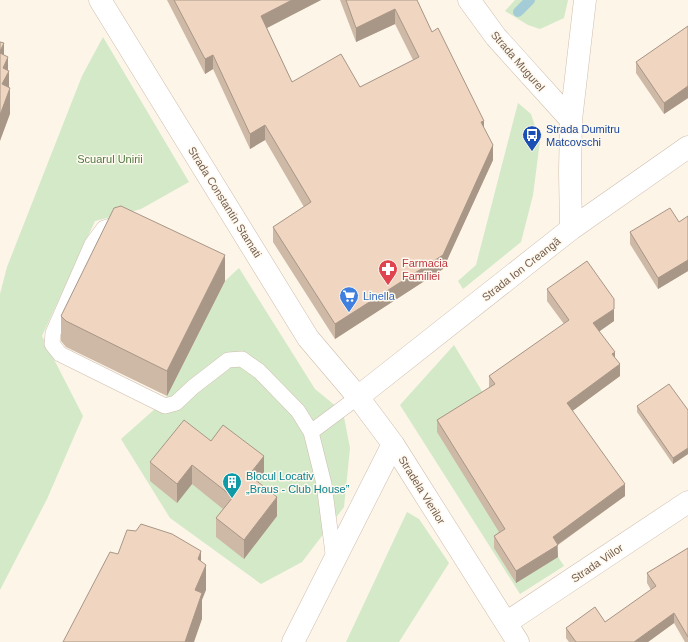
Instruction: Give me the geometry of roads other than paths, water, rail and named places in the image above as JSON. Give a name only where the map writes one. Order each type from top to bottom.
[{"type":"street","name":"Strada Constantin Stamati","points":[[100,0],[308,338],[358,397],[393,444]]},
{"type":"street","name":"Strada Mugurel","points":[[469,0],[496,37],[571,120]]},
{"type":"street","points":[[571,230],[571,120],[586,0]]},
{"type":"street","name":"Strada Ion Creangă","points":[[358,397],[571,230],[688,147]]},
{"type":"street","name":"Stradela Vierilor","points":[[293,642],[393,444]]},
{"type":"street","name":"Stradela Vierilor","points":[[393,444],[518,642]]},
{"type":"street","name":"Strada Viilor","points":[[506,623],[688,502]]},
{"type":"lane","points":[[136,228],[122,222],[104,228],[92,244],[53,333],[52,344],[60,354],[165,406],[176,403],[193,387],[228,360],[242,359],[259,370],[298,411],[311,432],[324,484],[334,561]]},
{"type":"lane","points":[[311,432],[358,397]]},
{"type":"waterway","points":[[518,12],[530,0]]},
{"type":"place","name":"Strada Dumitru Matcovschi","points":[[532,152]]},
{"type":"place","name":"Farmacia Familiei","points":[[388,286]]},
{"type":"place","name":"Linella","points":[[349,313]]},
{"type":"place","name":"Blocul Locativ „Braus - Club House”","points":[[232,499]]},
{"type":"park label","name":"Scuarul Unirii","points":[[110,159]]}]
